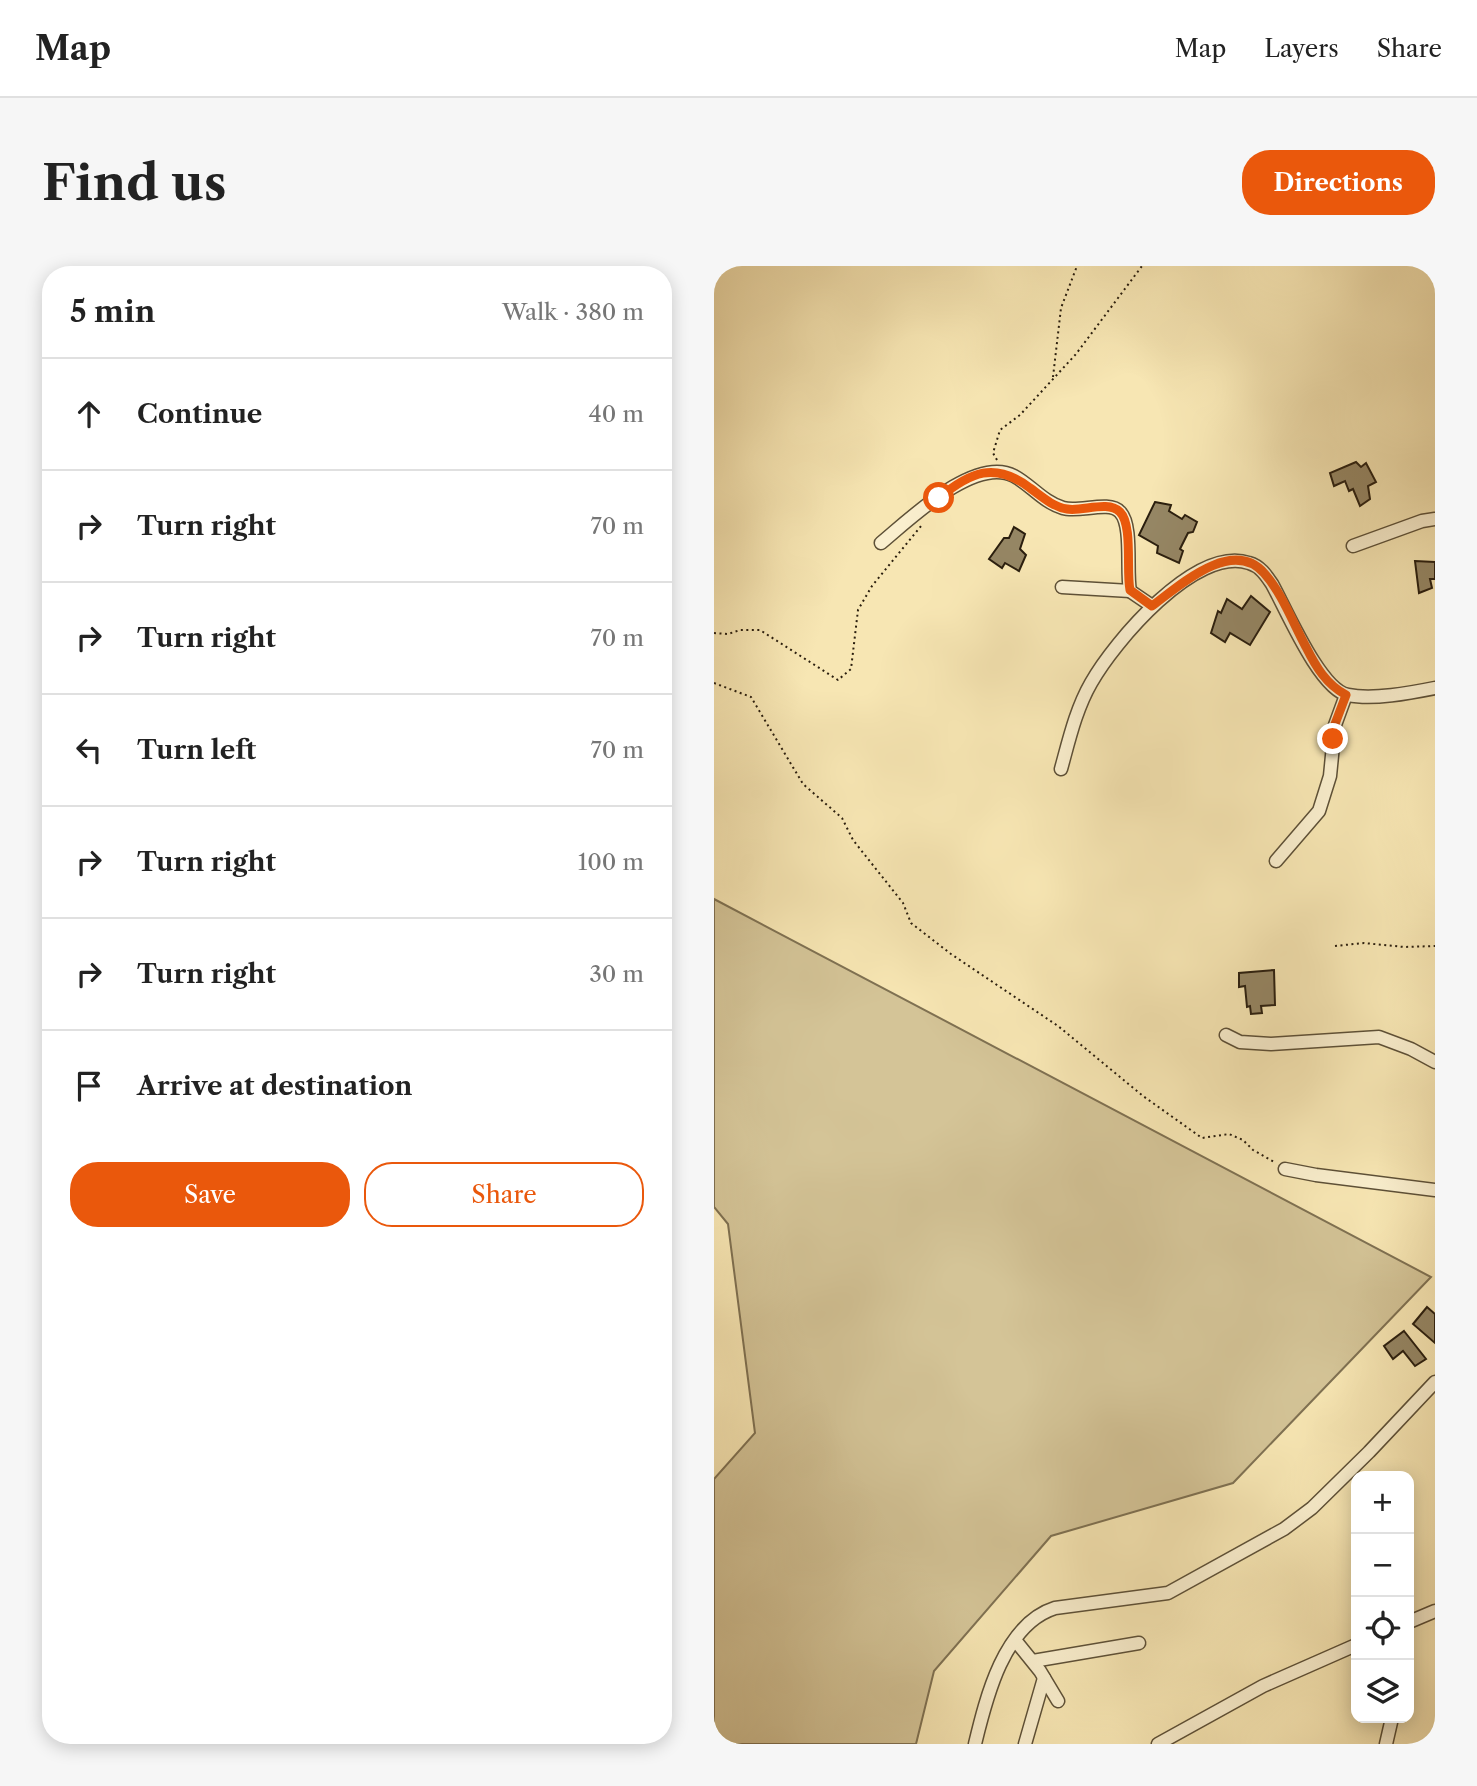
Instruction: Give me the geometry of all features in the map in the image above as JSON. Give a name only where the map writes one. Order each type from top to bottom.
[{"type":"street","points":[[881,544],[963,480],[982,474],[1004,473],[1014,476],[1046,500],[1062,508],[1076,510],[1108,507],[1121,513],[1126,527],[1130,590]]},
{"type":"street","points":[[1353,546],[1422,521],[1435,519]]},
{"type":"street","points":[[1061,769],[1090,685],[1129,629],[1152,606],[1194,575],[1214,565],[1238,560],[1263,572],[1319,672],[1335,689],[1346,695],[1395,694],[1435,688]]},
{"type":"street","points":[[1062,586],[1130,590],[1152,606]]},
{"type":"street","points":[[1276,862],[1319,811],[1331,776],[1335,724],[1346,695]]},
{"type":"street","points":[[1226,1035],[1248,1044],[1379,1037],[1435,1062]]},
{"type":"street","points":[[1285,1169],[1435,1190]]},
{"type":"street","points":[[975,1744],[990,1688],[1015,1640],[1044,1611],[1100,1600],[1168,1593],[1284,1530],[1312,1508],[1435,1382]]},
{"type":"street","points":[[1414,1620],[1435,1611]]},
{"type":"street","points":[[1015,1640],[1033,1661],[1058,1701]]},
{"type":"street","points":[[1033,1661],[1139,1643]]},
{"type":"street","points":[[1158,1744],[1251,1692],[1351,1647]]},
{"type":"street","points":[[1025,1744],[1044,1678]]},
{"type":"street","points":[[1386,1744],[1391,1723]]},
{"type":"path","points":[[1053,378],[1061,308],[1077,266]]},
{"type":"path","points":[[1004,473],[993,453],[1000,430],[1020,415],[1076,354],[1142,266]]},
{"type":"path","points":[[714,633],[760,630],[838,680],[851,669],[858,610],[872,586],[926,518]]},
{"type":"path","points":[[714,682],[751,697],[803,784],[842,818],[853,840],[903,903],[911,923],[951,954],[1058,1027],[1143,1096],[1202,1138],[1229,1134],[1243,1140],[1253,1150],[1285,1169]]},
{"type":"path","points":[[1335,946],[1364,943],[1404,947],[1435,946]]},
{"type":"shaded area","points":[[714,899],[1431,1277],[1233,1483],[1051,1536],[934,1671],[916,1744],[714,1744],[714,1479],[755,1433],[728,1224],[714,1207]]},
{"type":"building","points":[[1356,462],[1361,467],[1366,463],[1376,482],[1368,486],[1370,499],[1360,506],[1353,489],[1349,491],[1345,481],[1334,486],[1330,473]]},
{"type":"building","points":[[1155,502],[1171,505],[1169,511],[1182,519],[1185,515],[1197,522],[1180,549],[1183,551],[1179,563],[1157,553],[1158,546],[1139,535]]},
{"type":"building","points":[[1014,527],[1025,534],[1020,549],[1026,555],[1019,571],[1005,563],[1002,568],[989,559],[1004,538],[1009,538]]},
{"type":"building","points":[[1415,561],[1435,562],[1435,579],[1430,579],[1432,588],[1419,593]]},
{"type":"building","points":[[1251,596],[1270,612],[1250,645],[1230,633],[1225,642],[1211,633],[1218,611],[1221,613],[1227,599],[1242,609]]},
{"type":"building","points":[[1274,970],[1275,1005],[1261,1006],[1262,1013],[1251,1014],[1250,1006],[1247,1007],[1245,986],[1239,987],[1239,973]]},
{"type":"building","points":[[1427,1307],[1435,1314],[1435,1343],[1413,1324]]},
{"type":"building","points":[[1404,1331],[1426,1359],[1415,1366],[1403,1351],[1393,1359],[1384,1346]]},
{"type":"route","points":[[939,498],[953,486],[973,476],[1004,473],[1014,476],[1046,500],[1062,508],[1115,508],[1125,519],[1130,590],[1152,606],[1194,575],[1214,565],[1238,560],[1256,566],[1272,584],[1319,672],[1335,689],[1346,695],[1335,724],[1333,739]]}]
